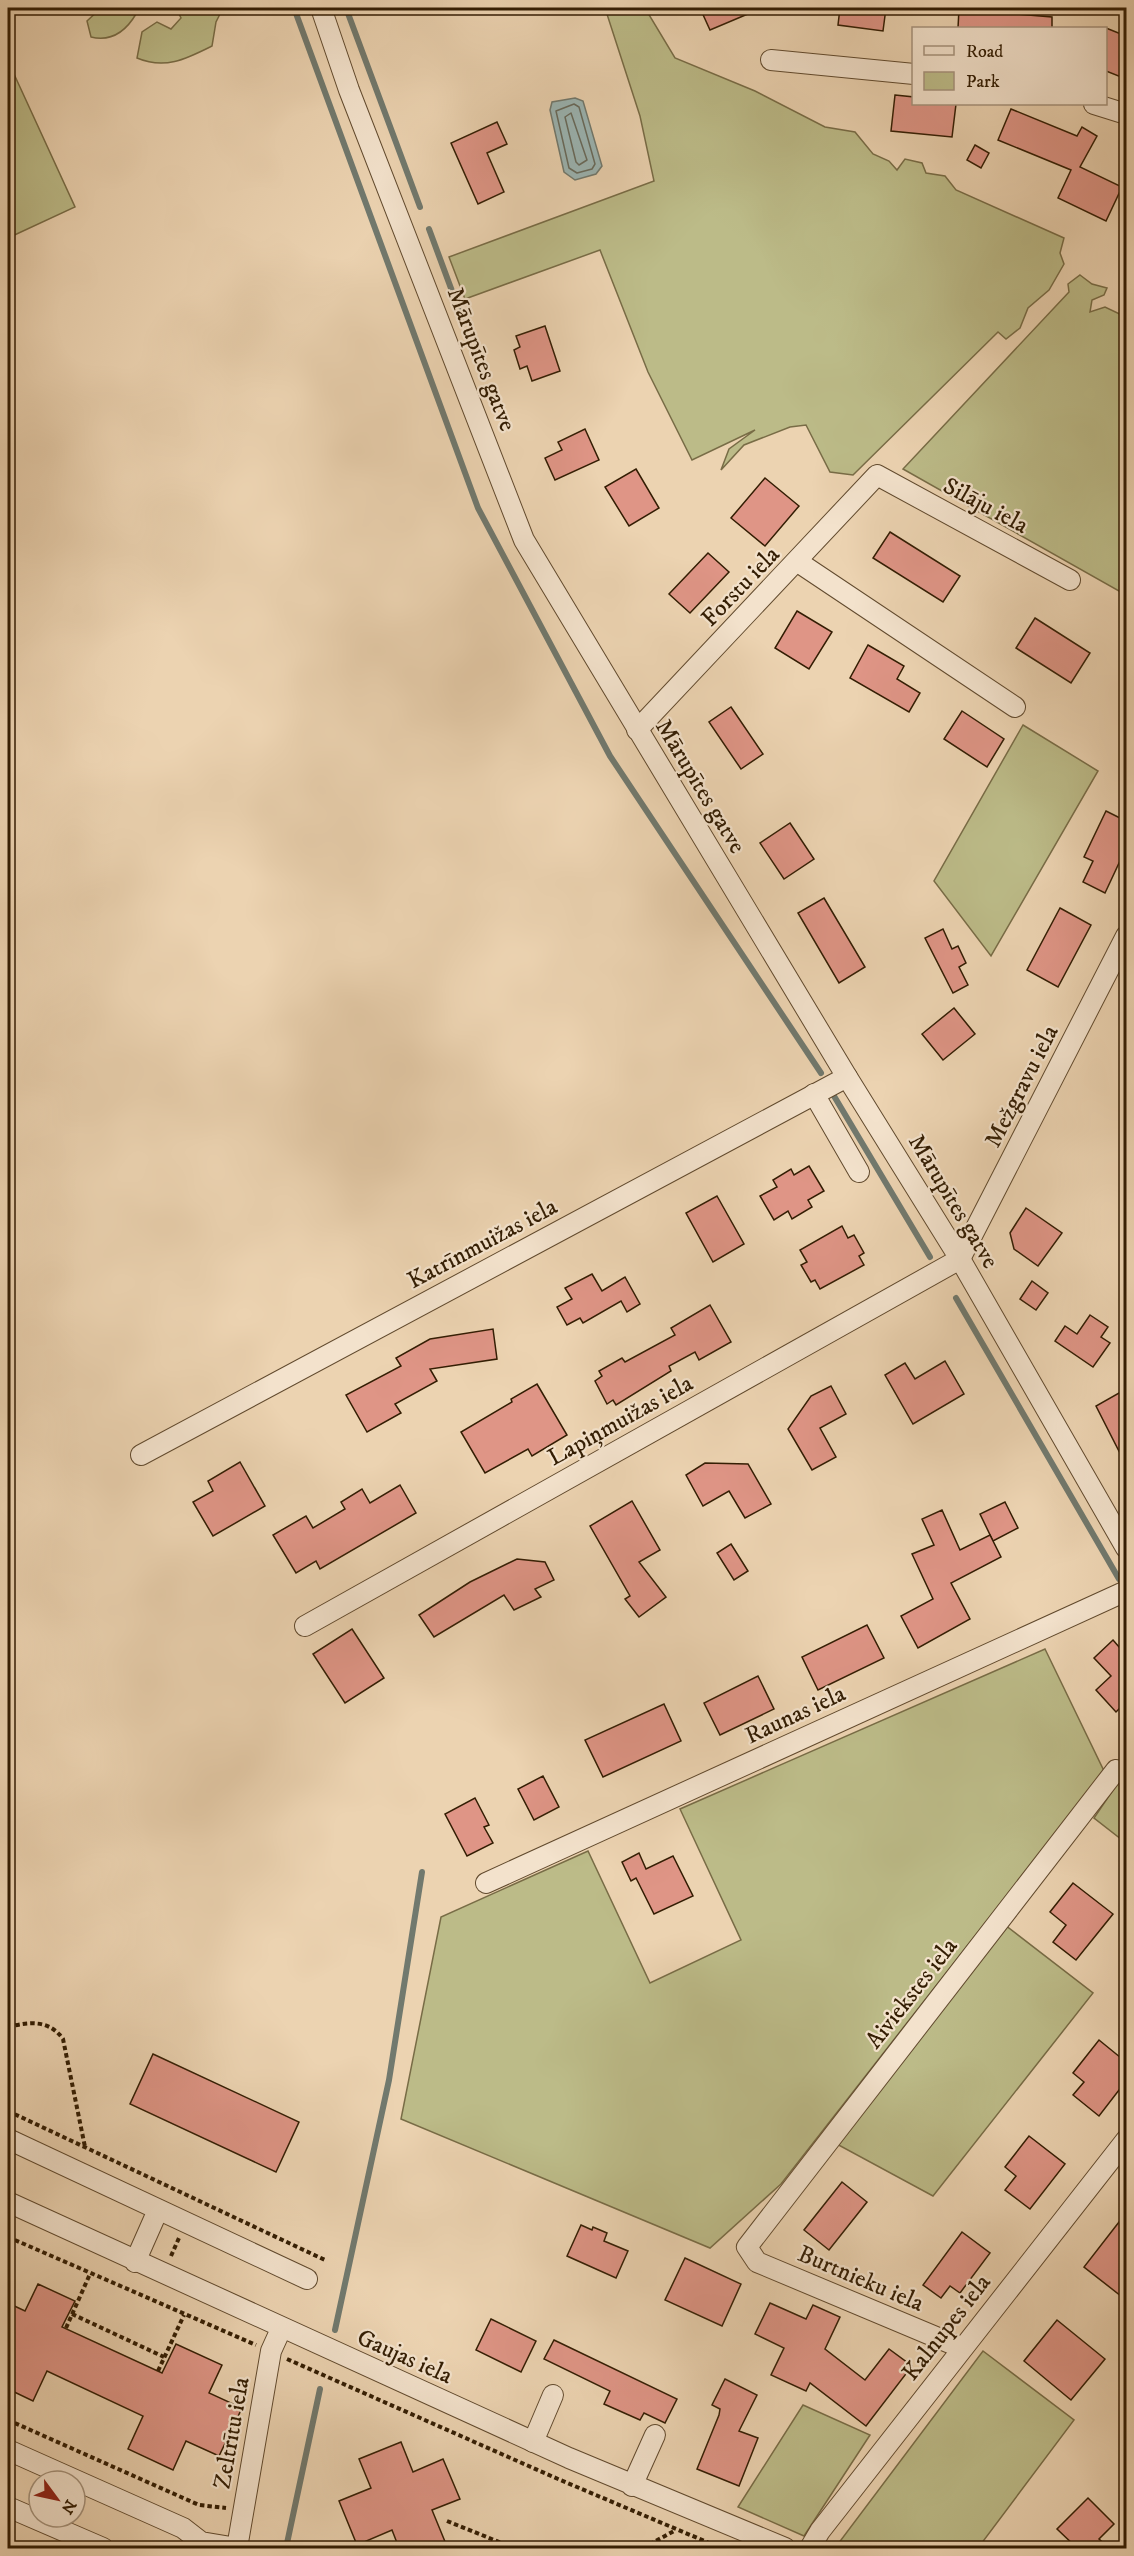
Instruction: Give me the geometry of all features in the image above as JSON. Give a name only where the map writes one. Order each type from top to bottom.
[{"type":"street","name":"Mārupītes gatve","points":[[321,8],[349,90],[524,540],[847,1077],[960,1259],[1126,1548]]},
{"type":"street","points":[[771,60],[912,74]]},
{"type":"street","points":[[1097,105],[1126,114]]},
{"type":"street","name":"Forstu iela","points":[[637,730],[798,562],[877,475]]},
{"type":"street","name":"Silāju iela","points":[[877,475],[1070,580]]},
{"type":"street","points":[[798,562],[1015,707]]},
{"type":"street","name":"Mežgravu iela","points":[[960,1259],[1126,936]]},
{"type":"street","name":"Katrīnmuižas iela","points":[[141,1455],[847,1077]]},
{"type":"street","points":[[814,1094],[859,1172]]},
{"type":"street","name":"Lapiņmuižas iela","points":[[305,1626],[960,1259]]},
{"type":"street","name":"Raunas iela","points":[[486,1883],[1126,1591]]},
{"type":"street","name":"Aiviekstes iela","points":[[747,2247],[1116,1770]]},
{"type":"street","points":[[8,2139],[307,2279]]},
{"type":"street","name":"Kalnupes iela","points":[[810,2548],[820,2531],[1126,2140]]},
{"type":"street","name":"Gaujas iela","points":[[8,2202],[281,2329],[533,2442],[632,2486],[785,2548]]},
{"type":"street","points":[[135,2262],[158,2210]]},
{"type":"street","name":"Burtnieku iela","points":[[747,2247],[757,2262],[962,2348]]},
{"type":"street","name":"Zeltrītu iela","points":[[237,2548],[271,2351],[281,2329]]},
{"type":"street","points":[[533,2442],[553,2395]]},
{"type":"street","points":[[632,2486],[654,2435]]},
{"type":"street","points":[[8,2450],[183,2528],[198,2545],[237,2548]]},
{"type":"street","points":[[8,2507],[103,2548]]},
{"type":"path","points":[[8,2027],[38,2022],[59,2033],[63,2039],[86,2148]]},
{"type":"path","points":[[8,2111],[325,2260]]},
{"type":"path","points":[[8,2237],[675,2530],[721,2548]]},
{"type":"path","points":[[66,2328],[90,2274]]},
{"type":"path","points":[[72,2314],[164,2357]]},
{"type":"path","points":[[158,2372],[184,2315]]},
{"type":"path","points":[[8,2420],[200,2505],[230,2508]]},
{"type":"path","points":[[447,2521],[514,2548]]},
{"type":"path","points":[[643,2548],[675,2530]]},
{"type":"green space","points":[[101,8],[132,8],[136,14],[118,34],[105,38],[91,37],[87,21]]},
{"type":"green space","points":[[176,8],[223,8],[216,22],[212,46],[184,59],[166,63],[137,58],[142,32],[157,22],[171,29],[181,18]]},
{"type":"green space","points":[[605,8],[645,8],[675,58],[755,91],[825,127],[855,132],[873,154],[889,161],[897,170],[905,159],[922,163],[926,173],[945,176],[956,190],[1064,238],[1060,253],[1064,264],[1049,290],[1028,308],[1020,328],[1006,339],[998,332],[853,475],[830,472],[806,425],[790,427],[744,445],[721,470],[729,449],[755,430],[692,460],[648,372],[600,250],[465,299],[449,257],[654,181],[640,116]]},
{"type":"green space","points":[[8,61],[75,207],[8,238]]},
{"type":"green space","points":[[1080,275],[1092,284],[1107,288],[1104,295],[1092,300],[1090,312],[1105,307],[1126,317],[1126,595],[903,469],[1069,292],[1068,284]]},
{"type":"green space","points":[[1023,725],[1098,771],[991,956],[934,881]]},
{"type":"green space","points":[[1045,1649],[1104,1771],[781,2184],[710,2248],[401,2119],[441,1917],[588,1851],[650,1983],[741,1940],[680,1809]]},
{"type":"green space","points":[[1126,1771],[1126,1843],[1094,1818]]},
{"type":"green space","points":[[1005,1925],[1093,1993],[933,2196],[833,2142]]},
{"type":"green space","points":[[983,2351],[1074,2420],[978,2548],[835,2548]]},
{"type":"green space","points":[[803,2405],[870,2435],[804,2536],[738,2507]]},
{"type":"water","points":[[575,98],[583,101],[602,166],[596,174],[575,180],[564,172],[550,110],[552,102]]},
{"type":"building","points":[[700,8],[762,8],[710,30]]},
{"type":"building","points":[[840,8],[886,8],[883,31],[838,25]]},
{"type":"building","points":[[959,9],[1052,17],[1052,27],[958,27]]},
{"type":"building","points":[[1107,28],[1126,36],[1126,79],[1107,71]]},
{"type":"building","points":[[895,95],[912,97],[912,105],[956,105],[952,137],[891,131]]},
{"type":"building","points":[[1011,109],[1077,136],[1082,127],[1097,136],[1080,167],[1122,187],[1106,221],[1058,198],[1071,170],[998,140]]},
{"type":"building","points":[[497,122],[507,144],[487,153],[504,192],[478,204],[451,143]]},
{"type":"building","points":[[975,145],[989,153],[981,168],[967,160]]},
{"type":"building","points":[[545,326],[560,371],[532,381],[527,366],[520,369],[514,350],[520,347],[516,336]]},
{"type":"building","points":[[585,429],[599,460],[555,480],[545,458],[562,450],[558,442]]},
{"type":"building","points":[[636,469],[659,508],[629,526],[605,487]]},
{"type":"building","points":[[765,478],[799,506],[765,546],[731,518]]},
{"type":"building","points":[[890,532],[960,576],[943,602],[873,558]]},
{"type":"building","points":[[708,553],[729,572],[690,613],[669,594]]},
{"type":"building","points":[[797,611],[832,632],[809,669],[775,648]]},
{"type":"building","points":[[1035,618],[1090,653],[1071,683],[1016,648]]},
{"type":"building","points":[[868,645],[904,666],[897,679],[920,693],[909,712],[850,678]]},
{"type":"building","points":[[731,707],[763,754],[741,769],[709,722]]},
{"type":"building","points":[[962,711],[1004,739],[987,767],[944,739]]},
{"type":"building","points":[[1106,811],[1126,821],[1126,848],[1105,893],[1083,882],[1093,861],[1084,857]]},
{"type":"building","points":[[790,823],[814,859],[784,879],[760,843]]},
{"type":"building","points":[[824,898],[865,967],[839,983],[798,913]]},
{"type":"building","points":[[1060,908],[1091,925],[1058,987],[1027,970]]},
{"type":"building","points":[[943,929],[952,949],[958,946],[966,963],[959,967],[968,985],[953,993],[925,938]]},
{"type":"building","points":[[954,1008],[975,1034],[943,1060],[922,1034]]},
{"type":"building","points":[[809,1166],[824,1191],[808,1200],[812,1207],[792,1219],[788,1211],[774,1220],[760,1196],[777,1187],[773,1180],[791,1169],[794,1175]]},
{"type":"building","points":[[717,1196],[744,1244],[713,1262],[686,1213]]},
{"type":"building","points":[[1026,1208],[1062,1233],[1038,1266],[1014,1249],[1010,1233]]},
{"type":"building","points":[[842,1226],[848,1238],[854,1235],[864,1253],[859,1256],[864,1265],[820,1289],[815,1280],[811,1282],[801,1265],[807,1262],[800,1250]]},
{"type":"building","points":[[592,1274],[602,1291],[625,1277],[640,1304],[627,1312],[621,1301],[583,1323],[580,1318],[567,1325],[557,1307],[572,1299],[565,1288]]},
{"type":"building","points":[[1032,1281],[1048,1293],[1036,1310],[1020,1299]]},
{"type":"building","points":[[710,1305],[731,1342],[699,1360],[695,1352],[669,1366],[671,1371],[616,1405],[613,1400],[607,1404],[595,1381],[602,1376],[599,1371],[622,1358],[625,1362],[675,1335],[671,1328]]},
{"type":"building","points":[[1090,1315],[1108,1327],[1101,1337],[1110,1343],[1093,1367],[1055,1341],[1065,1326],[1077,1334]]},
{"type":"building","points":[[493,1329],[497,1359],[430,1369],[437,1381],[395,1404],[401,1413],[367,1432],[346,1395],[401,1366],[396,1358],[430,1339]]},
{"type":"building","points":[[945,1361],[964,1394],[913,1424],[885,1375],[905,1363],[915,1379]]},
{"type":"building","points":[[537,1384],[567,1435],[532,1456],[528,1449],[485,1473],[461,1432],[512,1402],[511,1399]]},
{"type":"building","points":[[831,1386],[846,1414],[820,1428],[836,1457],[812,1470],[788,1429],[811,1396]]},
{"type":"building","points":[[1126,1389],[1126,1465],[1096,1406]]},
{"type":"building","points":[[240,1462],[265,1506],[213,1536],[193,1502],[213,1491],[208,1481]]},
{"type":"building","points":[[705,1463],[748,1464],[771,1504],[745,1518],[729,1491],[703,1506],[686,1475]]},
{"type":"building","points":[[400,1485],[416,1513],[320,1569],[316,1561],[296,1573],[273,1535],[306,1516],[313,1528],[345,1509],[341,1502],[362,1489],[370,1503]]},
{"type":"building","points":[[632,1501],[660,1550],[639,1562],[666,1597],[639,1617],[625,1599],[630,1596],[590,1526]]},
{"type":"building","points":[[1005,1502],[1018,1528],[993,1541],[980,1514]]},
{"type":"building","points":[[942,1510],[960,1550],[990,1535],[1001,1557],[951,1583],[970,1619],[918,1648],[901,1616],[933,1599],[912,1554],[934,1545],[922,1519]]},
{"type":"building","points":[[731,1544],[748,1571],[734,1580],[717,1553]]},
{"type":"building","points":[[517,1559],[545,1562],[554,1580],[535,1589],[541,1597],[514,1610],[504,1595],[434,1637],[419,1615],[470,1582]]},
{"type":"building","points":[[867,1625],[884,1658],[818,1690],[802,1657]]},
{"type":"building","points":[[352,1629],[384,1678],[345,1703],[313,1654]]},
{"type":"building","points":[[1113,1640],[1126,1655],[1126,1702],[1116,1712],[1096,1690],[1111,1676],[1094,1658]]},
{"type":"building","points":[[758,1676],[774,1709],[720,1735],[704,1703]]},
{"type":"building","points":[[664,1704],[681,1741],[603,1777],[585,1740]]},
{"type":"building","points":[[543,1776],[559,1807],[534,1820],[518,1789]]},
{"type":"building","points":[[475,1798],[489,1825],[484,1827],[493,1843],[467,1856],[445,1814]]},
{"type":"building","points":[[639,1853],[646,1869],[673,1856],[693,1896],[654,1914],[636,1878],[631,1881],[622,1862]]},
{"type":"building","points":[[1073,1883],[1113,1914],[1076,1960],[1053,1942],[1066,1925],[1050,1912]]},
{"type":"building","points":[[1099,2040],[1126,2062],[1126,2081],[1099,2116],[1073,2095],[1084,2082],[1073,2073]]},
{"type":"building","points":[[153,2054],[299,2122],[276,2172],[130,2104]]},
{"type":"building","points":[[1029,2136],[1065,2164],[1030,2209],[1005,2190],[1016,2176],[1005,2167]]},
{"type":"building","points":[[842,2182],[867,2202],[829,2250],[804,2230]]},
{"type":"building","points":[[1126,2213],[1126,2300],[1084,2267]]},
{"type":"building","points":[[581,2225],[607,2233],[604,2241],[628,2251],[616,2278],[567,2256]]},
{"type":"building","points":[[962,2232],[990,2253],[960,2293],[950,2286],[941,2298],[923,2285]]},
{"type":"building","points":[[685,2258],[741,2284],[722,2326],[665,2300]]},
{"type":"building","points":[[38,2284],[75,2301],[62,2327],[162,2373],[176,2344],[222,2365],[209,2393],[242,2408],[219,2456],[186,2441],[173,2470],[128,2449],[143,2416],[47,2371],[33,2401],[8,2389],[8,2303],[25,2311]]},
{"type":"building","points":[[770,2303],[806,2319],[813,2305],[840,2317],[825,2349],[865,2380],[889,2349],[912,2366],[866,2426],[810,2383],[806,2391],[771,2375],[784,2348],[755,2334]]},
{"type":"building","points":[[491,2319],[536,2341],[521,2372],[476,2350]]},
{"type":"building","points":[[1057,2320],[1105,2359],[1071,2400],[1024,2361]]},
{"type":"building","points":[[554,2340],[677,2399],[665,2423],[644,2413],[640,2420],[604,2404],[610,2391],[544,2359]]},
{"type":"building","points":[[725,2379],[757,2395],[739,2431],[758,2438],[739,2486],[697,2469],[719,2415],[720,2409],[712,2405]]},
{"type":"building","points":[[401,2442],[413,2472],[443,2459],[460,2499],[432,2510],[446,2544],[435,2548],[399,2548],[392,2530],[357,2545],[339,2501],[371,2488],[359,2459]]},
{"type":"building","points":[[1088,2498],[1114,2524],[1099,2539],[1109,2548],[1077,2548],[1057,2529]]},
{"type":"waterway","points":[[294,8],[478,508],[610,756],[821,1073]]},
{"type":"waterway","points":[[346,8],[420,207]]},
{"type":"waterway","points":[[429,229],[462,318]]},
{"type":"waterway","points":[[834,1096],[930,1257]]},
{"type":"waterway","points":[[956,1298],[1119,1579]]},
{"type":"waterway","points":[[335,2330],[389,2080],[422,1872]]},
{"type":"waterway","points":[[286,2548],[320,2389]]}]
